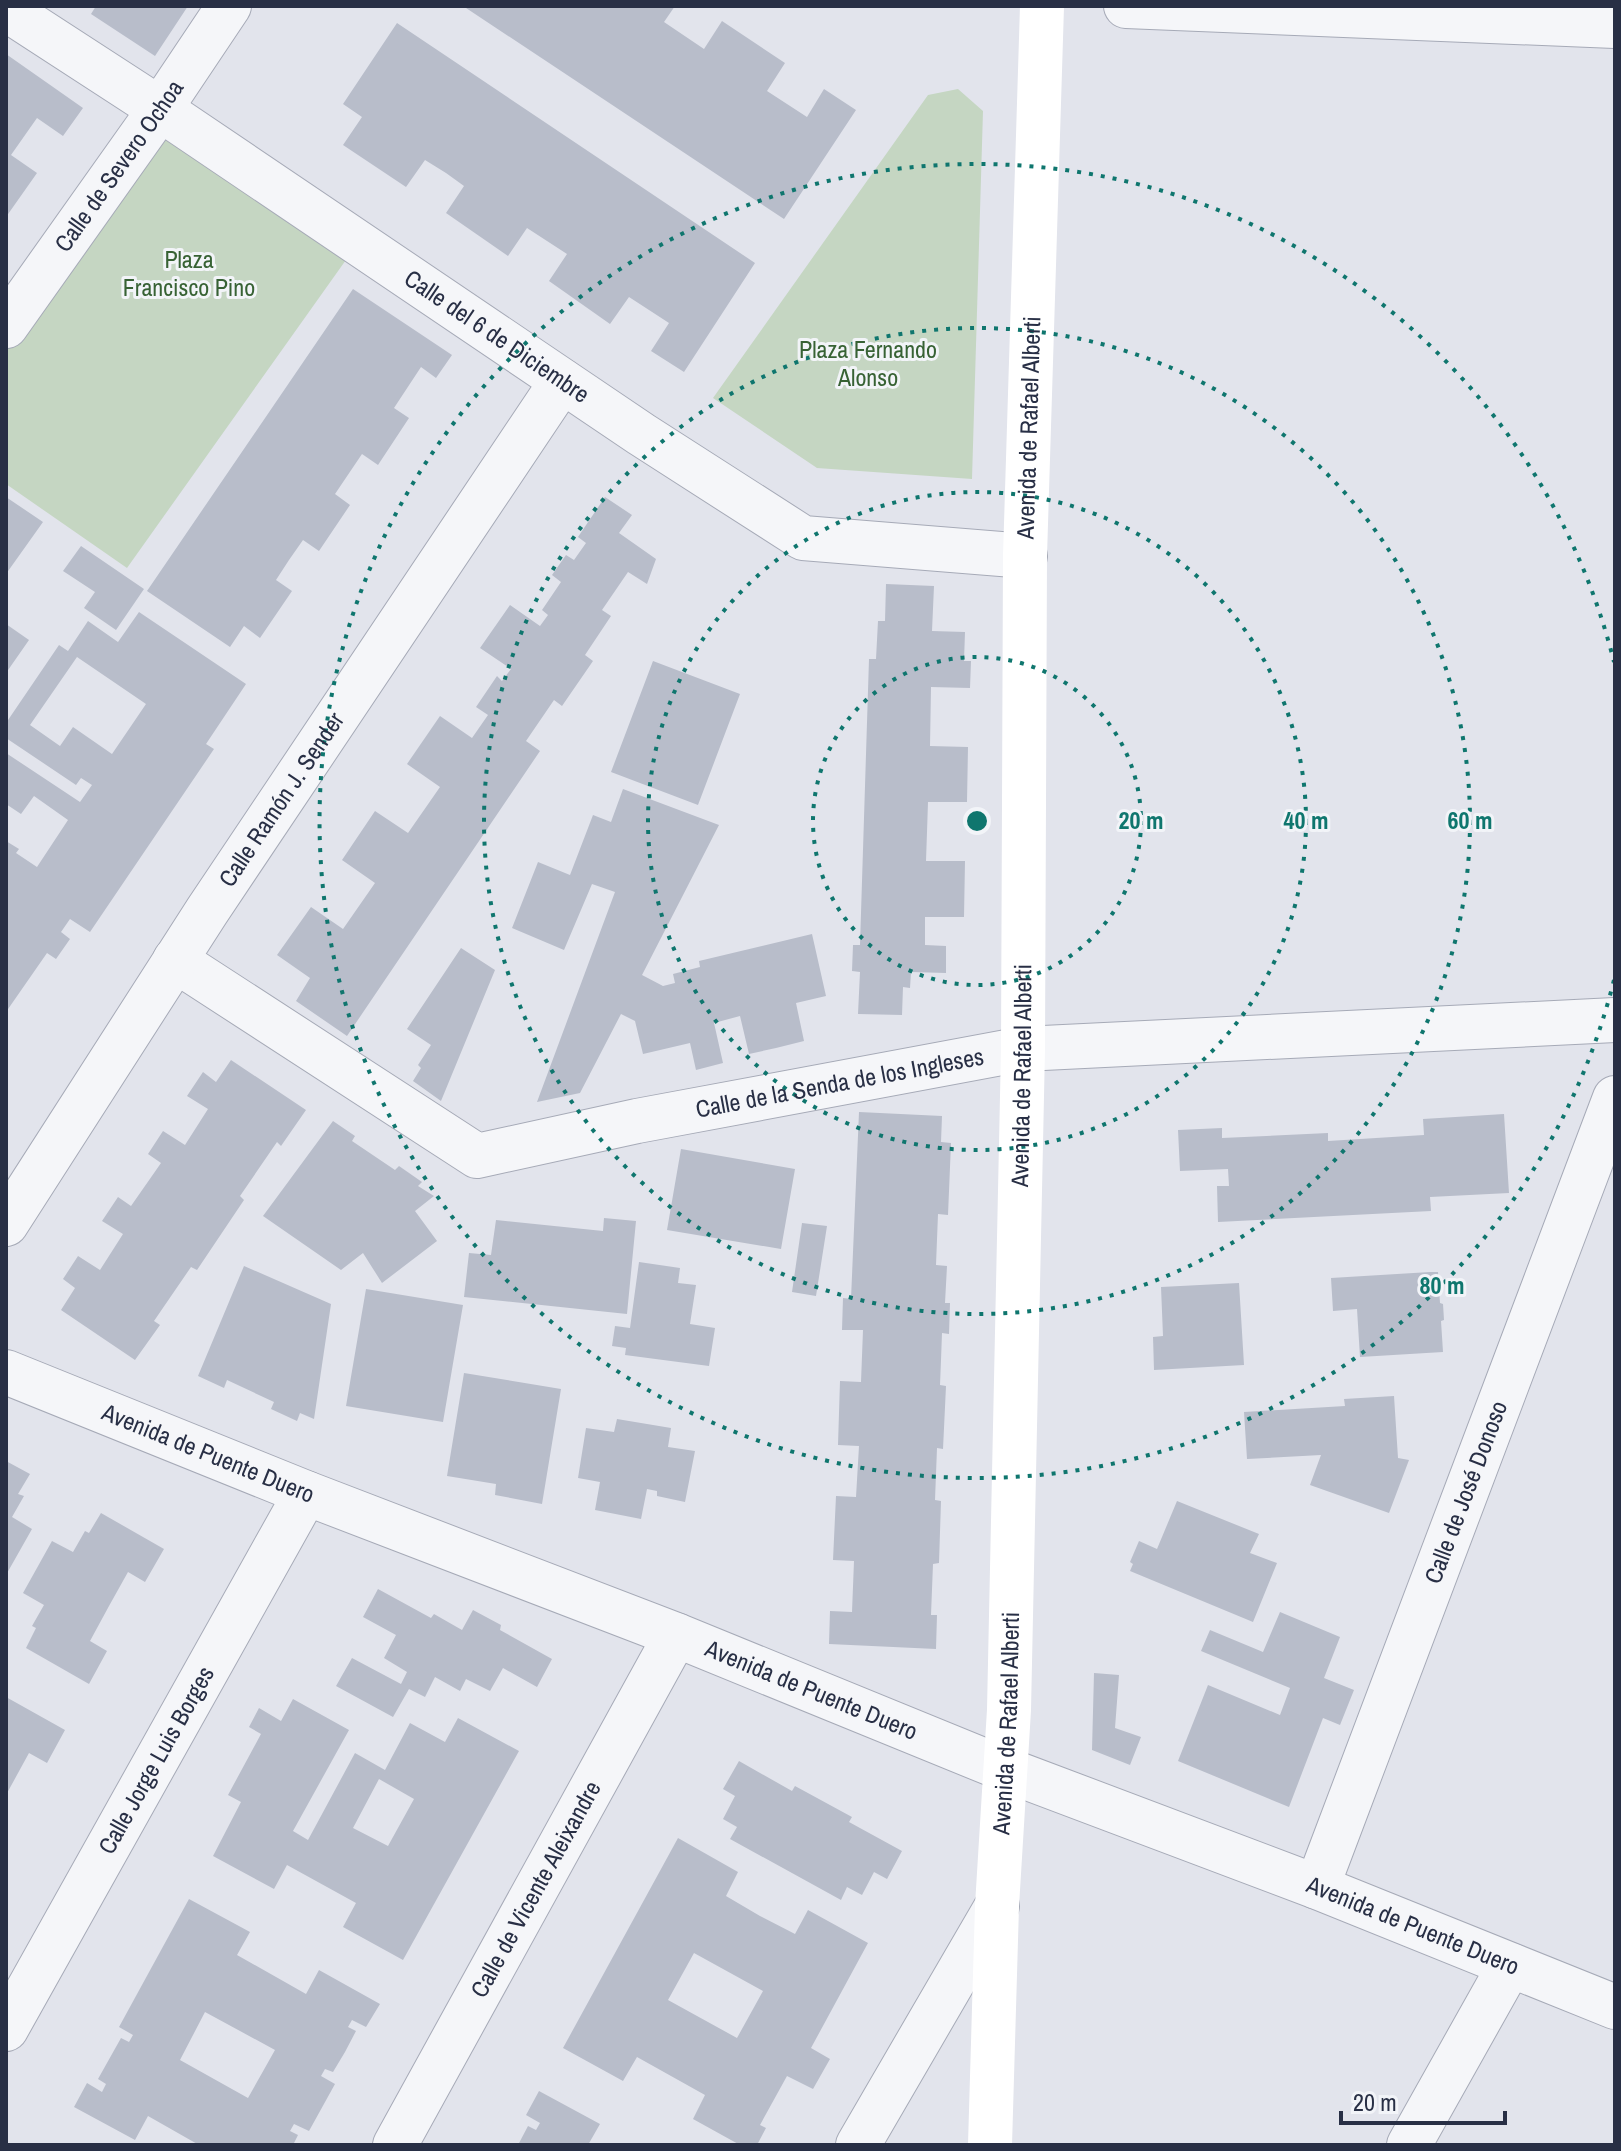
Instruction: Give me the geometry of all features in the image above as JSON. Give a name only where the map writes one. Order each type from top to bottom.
[{"type":"street","name":"Calle de Severo Ochoa","points":[[6,326],[229,6]]},
{"type":"street","name":"Avenida de Rafael Alberti","points":[[990,2145],[997,1906],[1007,1770],[1023,1049],[1025,556],[1042,6]]},
{"type":"street","points":[[1126,6],[1615,26]]},
{"type":"street","name":"Calle del 6 de Diciembre","points":[[6,9],[160,109],[562,381],[803,538],[1025,556]]},
{"type":"street","name":"Calle Ramón J. Sender","points":[[6,1224],[175,960],[562,381]]},
{"type":"street","name":"Calle de la Senda de los Ingleses","points":[[175,960],[477,1156],[637,1121],[1023,1049],[1615,1020]]},
{"type":"street","name":"Calle de José Donoso","points":[[1317,1887],[1615,1098]]},
{"type":"street","name":"Avenida de Puente Duero","points":[[6,1372],[306,1493],[676,1635],[1007,1770],[1317,1887],[1615,2007]]},
{"type":"street","name":"Calle Jorge Luis Borges","points":[[6,2029],[306,1493]]},
{"type":"street","name":"Calle de Vicente Aleixandre","points":[[395,2145],[676,1635]]},
{"type":"street","points":[[858,2145],[997,1906]]},
{"type":"street","points":[[1409,2145],[1510,1965]]},
{"type":"green space","name":"Plaza Fernando Alonso","points":[[958,89],[983,111],[972,479],[817,468],[713,398],[928,95]]},
{"type":"green space","name":"Plaza Francisco Pino","points":[[160,109],[358,243],[127,568],[6,484],[6,326]]},
{"type":"building","points":[[96,6],[188,6],[155,56],[91,14]]},
{"type":"building","points":[[463,6],[675,6],[664,22],[704,49],[722,21],[785,63],[767,91],[807,117],[824,89],[856,110],[784,219]]},
{"type":"building","points":[[397,23],[755,263],[684,372],[651,351],[669,323],[629,297],[610,324],[549,281],[567,254],[527,228],[508,256],[446,213],[464,186],[446,173],[425,160],[406,187],[343,145],[362,117],[343,104]]},
{"type":"building","points":[[6,54],[83,108],[63,136],[37,118],[11,155],[37,173],[6,217]]},
{"type":"building","points":[[353,289],[452,355],[436,378],[421,367],[394,408],[409,418],[378,465],[362,454],[335,494],[350,505],[319,551],[303,540],[289,560],[276,580],[292,591],[260,638],[244,626],[230,647],[147,591]]},
{"type":"building","points":[[6,497],[43,522],[6,574]]},
{"type":"building","points":[[605,497],[632,515],[619,533],[656,559],[647,584],[628,572],[602,610],[611,616],[585,655],[593,661],[562,706],[554,700],[526,741],[540,751],[347,1036],[296,1001],[310,978],[277,955],[311,907],[343,929],[375,883],[342,860],[375,811],[408,833],[440,787],[407,764],[440,716],[472,738],[488,715],[476,707],[497,676],[502,681],[511,669],[480,648],[510,605],[540,626],[548,615],[542,610],[561,582],[552,575],[566,555],[574,560],[586,543],[578,537]]},
{"type":"building","points":[[81,546],[144,589],[116,630],[84,608],[95,592],[63,571]]},
{"type":"building","points":[[886,584],[934,586],[932,631],[965,632],[964,661],[971,661],[970,688],[931,687],[930,746],[968,747],[967,802],[928,802],[926,861],[965,861],[964,917],[925,917],[925,945],[946,946],[946,973],[911,972],[910,988],[903,987],[902,1015],[858,1014],[860,972],[852,971],[853,945],[860,945],[869,659],[876,659],[878,621],[885,621]]},
{"type":"building","points":[[139,612],[246,684],[206,744],[214,749],[90,932],[70,919],[61,932],[70,939],[56,959],[47,953],[6,1012],[6,841],[19,849],[16,853],[37,867],[68,820],[34,796],[21,814],[6,804],[6,753],[80,802],[92,785],[81,778],[76,785],[6,738],[6,723],[59,645],[68,651],[88,621],[118,642]],"holes":[[[77,657],[146,704],[112,754],[73,727],[60,746],[30,725]]]},
{"type":"building","points":[[6,624],[29,640],[6,673]]},
{"type":"building","points":[[653,661],[740,694],[698,805],[611,772]]},
{"type":"building","points":[[623,789],[719,825],[642,975],[663,986],[675,983],[673,974],[700,967],[699,961],[812,934],[826,996],[796,1003],[804,1041],[776,1048],[749,1054],[740,1016],[714,1023],[723,1063],[696,1070],[690,1043],[643,1054],[635,1021],[621,1014],[580,1093],[537,1102],[615,892],[592,884],[564,950],[512,928],[538,862],[570,875],[593,815],[611,822]]},
{"type":"building","points":[[461,948],[495,970],[441,1101],[413,1081],[421,1068],[418,1065],[431,1045],[407,1029]]},
{"type":"building","points":[[231,1060],[306,1110],[281,1146],[277,1142],[240,1196],[244,1200],[197,1270],[191,1267],[154,1321],[160,1325],[135,1360],[61,1310],[75,1288],[63,1279],[78,1256],[100,1270],[123,1234],[102,1221],[118,1197],[131,1206],[161,1163],[148,1154],[163,1131],[185,1145],[208,1109],[187,1096],[203,1072],[216,1082]]},
{"type":"building","points":[[859,1112],[942,1116],[941,1142],[951,1143],[948,1215],[938,1214],[936,1265],[947,1266],[945,1303],[950,1303],[949,1334],[942,1333],[940,1385],[946,1386],[943,1449],[937,1448],[935,1500],[941,1501],[939,1563],[933,1564],[931,1615],[937,1615],[936,1649],[829,1644],[830,1611],[852,1612],[854,1561],[833,1560],[836,1496],[856,1497],[859,1446],[838,1445],[840,1381],[861,1382],[863,1330],[842,1330],[843,1298],[851,1299]]},
{"type":"building","points":[[1504,1114],[1509,1193],[1430,1197],[1431,1211],[1218,1222],[1217,1186],[1229,1186],[1228,1169],[1180,1171],[1178,1130],[1222,1128],[1222,1138],[1328,1133],[1328,1141],[1424,1135],[1423,1119]]},
{"type":"building","points":[[333,1121],[355,1136],[352,1141],[395,1170],[399,1166],[422,1182],[418,1186],[434,1196],[415,1211],[437,1241],[382,1283],[363,1253],[341,1270],[263,1216]]},
{"type":"building","points":[[681,1149],[795,1169],[781,1249],[667,1230]]},
{"type":"building","points":[[604,1218],[636,1221],[627,1314],[464,1297],[469,1253],[491,1255],[496,1220],[603,1231]]},
{"type":"building","points":[[802,1223],[827,1226],[816,1296],[792,1292]]},
{"type":"building","points":[[639,1262],[680,1268],[678,1283],[696,1285],[690,1324],[715,1328],[709,1366],[625,1355],[626,1348],[612,1346],[615,1326],[630,1328]]},
{"type":"building","points":[[244,1266],[331,1304],[314,1419],[300,1413],[297,1421],[271,1409],[274,1402],[227,1380],[224,1388],[198,1376]]},
{"type":"building","points":[[1438,1272],[1444,1320],[1441,1321],[1443,1352],[1360,1357],[1357,1309],[1333,1311],[1331,1278]]},
{"type":"building","points":[[1239,1283],[1244,1365],[1154,1370],[1153,1337],[1163,1336],[1161,1287]]},
{"type":"building","points":[[366,1289],[463,1305],[443,1422],[346,1406]]},
{"type":"building","points":[[464,1373],[561,1389],[542,1504],[495,1495],[496,1484],[447,1476]]},
{"type":"building","points":[[1394,1396],[1398,1458],[1409,1460],[1389,1513],[1310,1485],[1321,1455],[1247,1459],[1244,1412],[1345,1406],[1344,1399]]},
{"type":"building","points":[[617,1419],[671,1428],[668,1447],[695,1451],[685,1502],[657,1496],[657,1491],[647,1489],[641,1519],[595,1510],[600,1482],[578,1478],[586,1428],[614,1432]]},
{"type":"building","points":[[6,1461],[30,1474],[18,1494],[24,1496],[12,1517],[32,1529],[6,1575]]},
{"type":"building","points":[[1177,1501],[1259,1534],[1250,1553],[1277,1563],[1253,1622],[1130,1571],[1133,1564],[1130,1562],[1139,1541],[1157,1549]]},
{"type":"building","points":[[101,1513],[164,1549],[145,1582],[128,1572],[109,1606],[90,1641],[107,1651],[89,1684],[26,1648],[36,1628],[32,1626],[44,1605],[23,1593],[52,1541],[73,1552],[85,1531],[89,1533]]},
{"type":"building","points":[[378,1589],[431,1618],[434,1614],[462,1630],[473,1610],[501,1625],[500,1630],[552,1659],[537,1687],[503,1668],[490,1691],[466,1679],[460,1691],[435,1677],[425,1697],[409,1689],[393,1717],[336,1686],[352,1658],[401,1684],[407,1672],[384,1658],[396,1635],[363,1617]]},
{"type":"building","points":[[1280,1612],[1340,1637],[1324,1678],[1354,1690],[1340,1725],[1323,1718],[1289,1807],[1178,1761],[1208,1685],[1280,1715],[1290,1688],[1201,1651],[1210,1630],[1263,1652]]},
{"type":"building","points":[[1094,1673],[1119,1675],[1115,1728],[1141,1737],[1130,1765],[1092,1750]]},
{"type":"building","points":[[6,1697],[65,1730],[47,1763],[29,1753],[6,1795]]},
{"type":"building","points":[[293,1699],[349,1730],[293,1831],[308,1840],[355,1753],[385,1770],[410,1723],[445,1742],[458,1718],[519,1751],[403,1960],[343,1927],[356,1903],[287,1865],[274,1889],[213,1856],[241,1802],[228,1795],[261,1734],[249,1727],[259,1708],[281,1721]],"holes":[[[379,1779],[414,1799],[388,1846],[353,1828]]]},
{"type":"building","points":[[739,1761],[792,1791],[795,1786],[852,1817],[849,1822],[902,1851],[887,1879],[874,1872],[862,1895],[847,1887],[841,1900],[730,1839],[737,1827],[723,1819],[735,1796],[723,1789]]},
{"type":"building","points":[[678,1838],[738,1872],[726,1896],[760,1916],[795,1934],[808,1910],[868,1943],[811,2048],[830,2059],[813,2089],[787,2076],[760,2125],[766,2128],[757,2145],[740,2145],[693,2119],[705,2095],[637,2057],[623,2081],[563,2048]],"holes":[[[694,1953],[763,1991],[737,2038],[668,2000]]]},
{"type":"building","points":[[189,1899],[250,1932],[237,1955],[306,1994],[319,1970],[380,2004],[366,2027],[352,2020],[348,2027],[356,2031],[345,2052],[333,2072],[325,2069],[321,2076],[335,2084],[309,2131],[294,2124],[290,2131],[298,2135],[293,2145],[199,2145],[148,2116],[135,2140],[74,2107],[87,2083],[102,2092],[106,2084],[98,2079],[121,2038],[129,2042],[133,2035],[119,2027]],"holes":[[[205,2012],[275,2050],[248,2098],[180,2060]]]},
{"type":"building","points":[[539,2091],[600,2124],[588,2145],[518,2145],[528,2126],[536,2130],[540,2123],[526,2115]]}]
